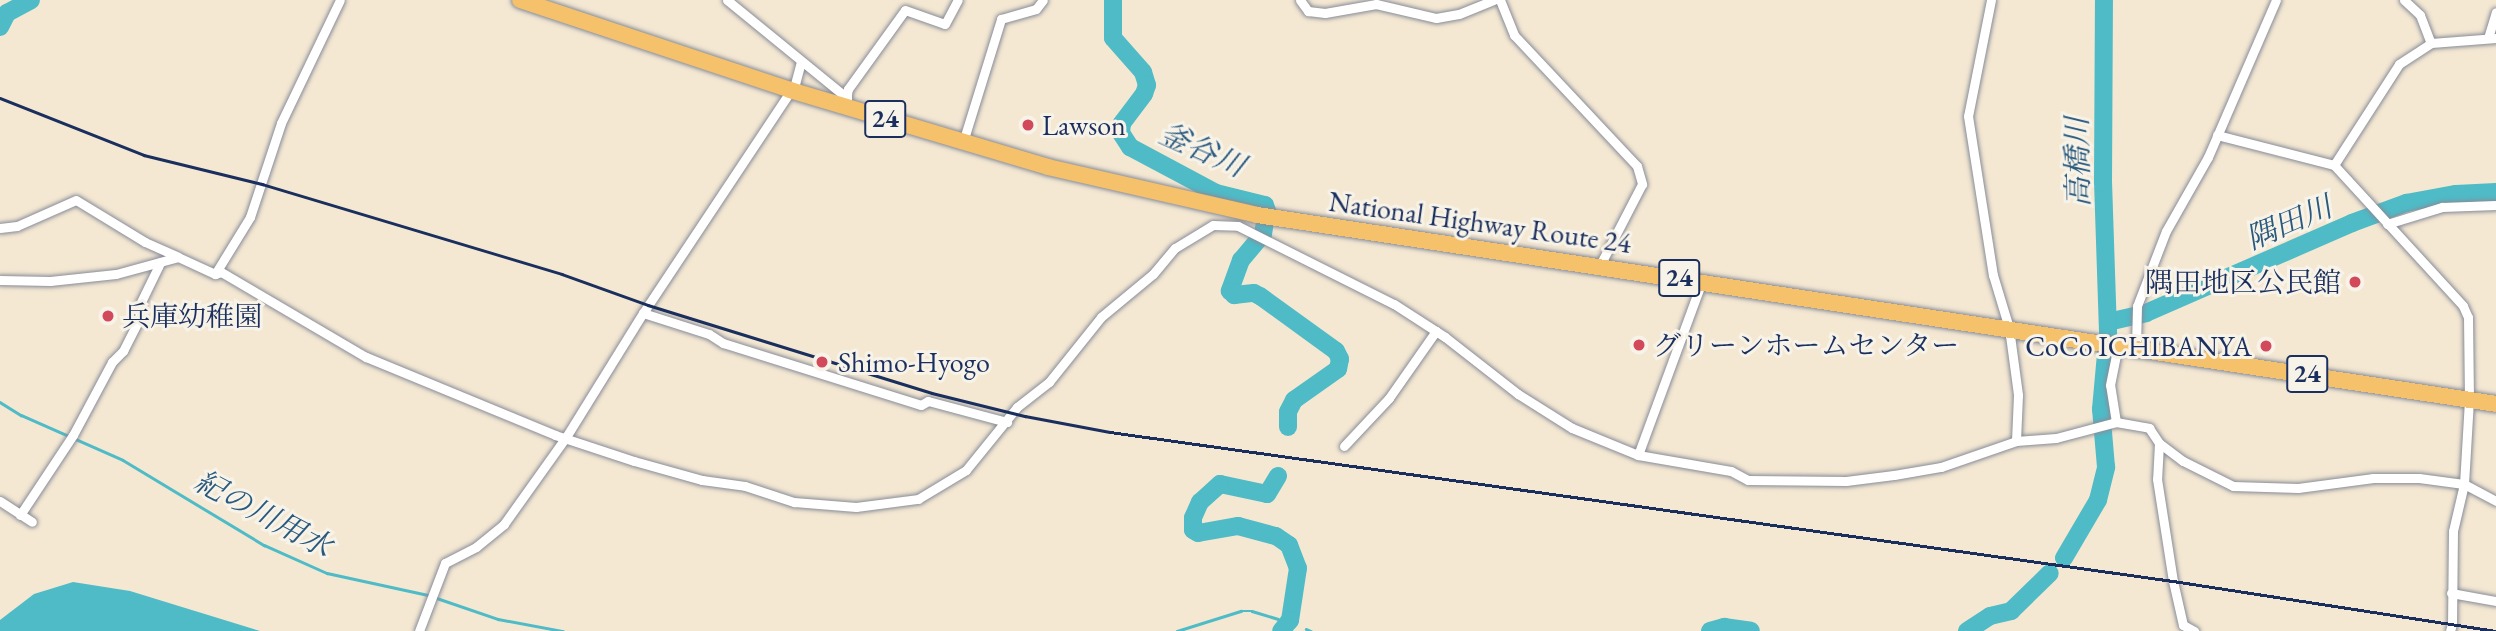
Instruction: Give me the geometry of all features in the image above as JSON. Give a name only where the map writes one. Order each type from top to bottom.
[{"type":"highway","name":"National Highway Route 24","points":[[520,0],[790,90],[846,103],[963,142],[1109,183],[1265,217],[1702,281],[2496,404]]},
{"type":"street","points":[[215,274],[250,217],[281,123],[340,0]]},
{"type":"street","points":[[727,0],[846,103]]},
{"type":"street","points":[[846,103],[848,89],[905,10],[945,24],[958,0]]},
{"type":"street","points":[[963,142],[1001,19],[1036,9],[1043,0]]},
{"type":"street","points":[[1300,0],[1308,11],[1325,13],[1376,4],[1436,18],[1459,14],[1493,0]]},
{"type":"street","points":[[1500,0],[1514,35],[1637,166],[1642,184],[1599,267]]},
{"type":"street","points":[[1991,0],[1988,27],[1968,116],[1993,275],[2009,328],[2018,396],[2016,441]]},
{"type":"street","points":[[2136,347],[2137,306],[2166,231],[2217,135],[2276,0]]},
{"type":"street","points":[[2404,0],[2420,15],[2431,43]]},
{"type":"street","points":[[2334,165],[2399,64],[2431,43],[2492,38],[2496,12]]},
{"type":"street","points":[[419,631],[445,563],[477,547],[504,524],[566,438],[643,313],[790,90],[801,62]]},
{"type":"street","points":[[2217,135],[2334,165],[2463,306],[2468,317],[2469,400],[2464,484],[2453,531],[2452,625],[2449,631]]},
{"type":"street","points":[[0,228],[17,226],[76,200],[145,242],[215,274],[221,272],[366,357],[566,438],[634,461],[702,480],[745,486],[794,502],[856,507],[918,499],[940,486],[975,462],[1017,407],[1049,382],[1101,317],[1153,274],[1175,248],[1213,225],[1238,226],[1394,304],[1436,331],[1553,417],[1638,455],[1731,471],[1748,480],[1846,481],[1941,467],[2016,441],[2056,438],[2116,422],[2149,428],[2160,443],[2182,461],[2233,486],[2298,488],[2372,478],[2419,478],[2464,484],[2496,501]]},
{"type":"street","points":[[2384,222],[2442,206],[2496,205]]},
{"type":"street","points":[[0,280],[50,281],[116,275],[178,257]]},
{"type":"street","points":[[20,514],[71,438],[112,362],[123,351],[160,263]]},
{"type":"street","points":[[1638,455],[1702,281]]},
{"type":"street","points":[[643,313],[709,334],[723,343],[921,405],[928,401],[1007,422]]},
{"type":"street","points":[[1344,446],[1389,398],[1436,331]]},
{"type":"street","points":[[2116,422],[2110,385],[2118,345]]},
{"type":"street","points":[[2160,443],[2157,479],[2173,581],[2183,625],[2193,631]]},
{"type":"street","points":[[0,501],[32,522]]},
{"type":"street","points":[[2451,593],[2496,601]]},
{"type":"water","points":[[73,582],[130,591],[260,631],[0,631],[0,620],[34,594]]},
{"type":"waterway","points":[[0,27],[7,13],[31,0]]},
{"type":"waterway","name":"釜谷川","points":[[1113,0],[1113,38],[1143,72],[1147,85],[1144,94],[1122,123],[1121,133],[1130,147],[1216,193],[1265,205],[1267,211],[1263,234],[1241,260],[1230,291],[1234,295],[1254,293],[1260,296],[1336,351],[1340,359],[1338,369],[1294,400],[1288,412],[1288,427]]},
{"type":"waterway","name":"高橋川","points":[[2064,558],[2098,500],[2106,467],[2101,409],[2108,332],[2103,183],[2104,0]]},
{"type":"waterway","name":"隅田川","points":[[2108,322],[2146,313],[2352,223],[2406,203],[2456,194],[2496,192]]},
{"type":"waterway","name":"紀の川用水","points":[[0,402],[21,415],[123,460],[264,545],[327,573],[428,595],[498,619],[563,631]]},
{"type":"waterway","name":"釜谷川","points":[[1278,476],[1267,494],[1220,484],[1200,502],[1193,518],[1193,530],[1198,533],[1238,526],[1276,536],[1289,545],[1298,568],[1290,620],[1281,631]]},
{"type":"waterway","name":"高橋川","points":[[1967,631],[1990,616],[2011,611],[2050,573]]},
{"type":"waterway","name":"紀の川用水","points":[[1177,631],[1241,611],[1252,611],[1278,619]]},
{"type":"waterway","name":"高橋川","points":[[1710,631],[1724,627],[1751,631]]},
{"type":"waterway","name":"紀の川用水","points":[[1306,629],[1311,631]]},
{"type":"railway","points":[[0,98],[144,155],[262,184],[562,274],[648,305],[932,393],[1025,416],[1110,432],[2173,581],[2496,631]]},
{"type":"place","name":"Lawson","points":[[1028,125]]},
{"type":"place","name":"隅田地区公民館","points":[[2355,282]]},
{"type":"place","name":"兵庫幼稚園","points":[[108,316]]},
{"type":"place","name":"グリーンホームセンター","points":[[1639,345]]},
{"type":"place","name":"CoCo ICHIBANYA","points":[[2266,346]]},
{"type":"place","name":"Shimo-Hyogo","points":[[822,362]]}]
